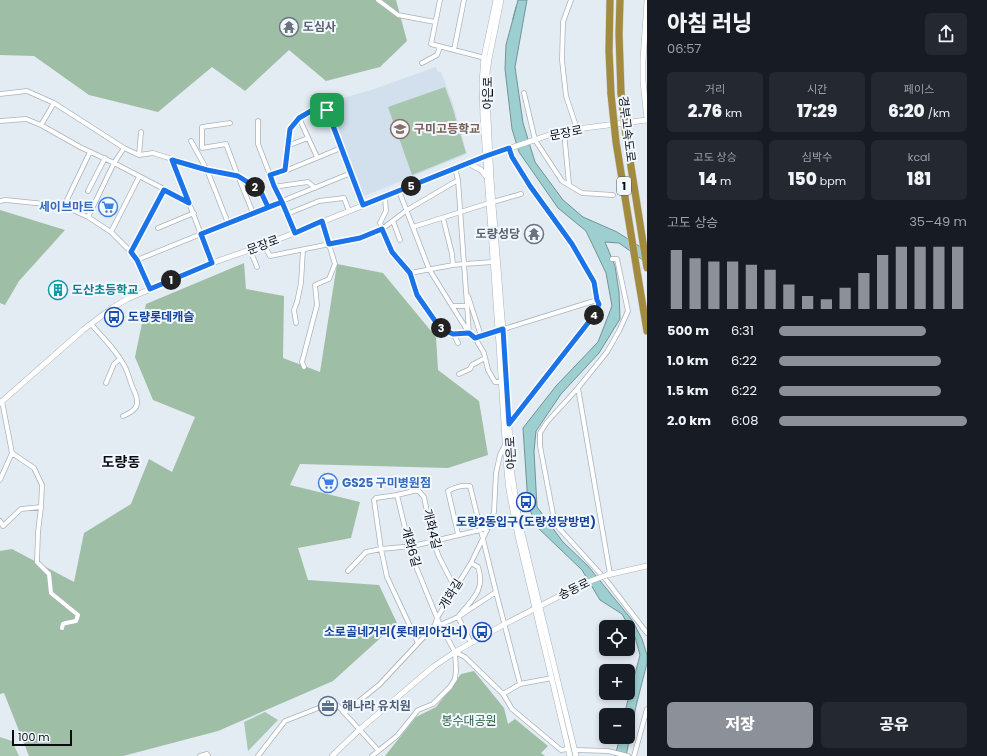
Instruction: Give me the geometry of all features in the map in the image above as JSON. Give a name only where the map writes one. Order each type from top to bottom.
[{"type":"highway","name":"경부고속도로","points":[[610,0],[609,51],[611,94],[616,142],[647,331]]},
{"type":"highway","name":"경부고속도로","points":[[620,0],[619,34],[621,93],[626,135],[647,268]]},
{"type":"street","points":[[378,0],[398,15],[435,22]]},
{"type":"street","points":[[440,0],[432,44],[486,58]]},
{"type":"street","points":[[454,50],[464,0]]},
{"type":"street","name":"야은로","points":[[496,0],[486,58],[488,155],[509,424],[511,468],[518,513],[576,753]]},
{"type":"street","name":"야은로","points":[[486,58],[502,0]]},
{"type":"street","points":[[570,0],[563,22],[562,60],[566,96],[577,129]]},
{"type":"street","points":[[647,2],[645,81],[647,119]]},
{"type":"street","points":[[422,63],[437,55],[440,47]]},
{"type":"street","points":[[0,94],[27,91],[54,103],[124,148],[138,155],[152,153],[207,170],[238,176],[260,190],[268,207]]},
{"type":"street","points":[[524,93],[535,140],[562,180],[582,193],[613,195]]},
{"type":"street","points":[[41,125],[54,103]]},
{"type":"street","points":[[285,170],[290,129],[299,118],[323,104],[327,110],[363,205]]},
{"type":"street","points":[[299,118],[316,157]]},
{"type":"street","points":[[0,121],[26,119],[41,125],[189,203]]},
{"type":"street","name":"문장로","points":[[1,402],[92,324],[112,308],[127,299],[212,263],[295,233],[488,155],[552,134],[647,119]]},
{"type":"street","points":[[258,121],[258,144],[274,186],[295,233]]},
{"type":"street","points":[[202,148],[202,127],[230,123]]},
{"type":"street","points":[[138,155],[141,132]]},
{"type":"street","points":[[564,132],[569,184]]},
{"type":"street","points":[[287,146],[308,138]]},
{"type":"street","points":[[191,141],[207,170],[228,223]]},
{"type":"street","points":[[196,149],[226,144],[253,213]]},
{"type":"street","points":[[88,217],[114,163],[124,148]]},
{"type":"street","points":[[270,175],[341,148]]},
{"type":"street","points":[[509,148],[512,157],[530,186],[576,250],[594,282],[599,304],[595,314],[509,424]]},
{"type":"street","points":[[64,206],[90,152]]},
{"type":"street","name":"야은로","points":[[488,155],[487,177],[491,203],[493,262],[501,330],[501,382],[509,490],[514,519],[570,756]]},
{"type":"street","points":[[88,191],[105,158]]},
{"type":"street","points":[[172,160],[194,213],[212,263]]},
{"type":"street","points":[[468,163],[481,170],[487,177]]},
{"type":"street","points":[[455,168],[458,180],[469,333]]},
{"type":"street","points":[[137,260],[351,173]]},
{"type":"street","points":[[111,232],[139,177]]},
{"type":"street","points":[[264,245],[270,256],[360,238],[382,229],[407,210],[458,180]]},
{"type":"street","points":[[274,186],[308,182],[315,188]]},
{"type":"street","points":[[131,252],[164,190]]},
{"type":"street","points":[[399,191],[429,269],[469,333],[475,338],[485,358],[488,370],[495,382],[501,382]]},
{"type":"street","points":[[413,228],[521,194]]},
{"type":"street","points":[[385,197],[386,211],[380,223],[392,252],[410,273],[417,295],[440,328],[453,334],[469,333]]},
{"type":"street","points":[[287,214],[320,201],[344,198],[349,211]]},
{"type":"street","points":[[0,201],[6,200],[64,206],[88,217],[111,232],[131,252],[137,260],[150,289]]},
{"type":"street","points":[[158,228],[194,213]]},
{"type":"street","points":[[443,218],[452,254],[453,265]]},
{"type":"street","points":[[304,367],[302,362],[317,305],[315,285],[329,279],[335,264],[322,221]]},
{"type":"street","points":[[393,221],[400,240]]},
{"type":"street","points":[[250,250],[257,267]]},
{"type":"street","points":[[296,323],[294,310],[301,283],[303,250]]},
{"type":"street","points":[[612,259],[618,259],[628,311],[607,352],[578,388],[547,422],[540,433],[540,446],[558,527],[607,581],[647,633]]},
{"type":"street","points":[[410,273],[453,265],[493,262]]},
{"type":"street","points":[[466,292],[481,336]]},
{"type":"street","points":[[475,338],[597,300]]},
{"type":"street","points":[[452,306],[466,306]]},
{"type":"street","points":[[92,324],[120,359],[138,402],[134,410],[123,416]]},
{"type":"street","points":[[453,334],[458,343]]},
{"type":"street","points":[[459,374],[470,369],[472,365],[485,358]]},
{"type":"street","points":[[106,383],[114,364],[120,359]]},
{"type":"street","points":[[578,388],[608,574]]},
{"type":"street","points":[[0,480],[12,453],[1,402]]},
{"type":"street","name":"개화길","points":[[344,713],[379,685],[434,625],[471,563],[482,537],[488,528],[494,512],[496,473],[500,455],[505,445]]},
{"type":"street","points":[[12,453],[34,468],[42,485],[37,562],[49,574],[51,593],[78,614],[76,621],[66,622],[63,624],[62,628]]},
{"type":"street","points":[[458,534],[448,491],[452,488],[464,485],[470,486],[520,684]]},
{"type":"street","name":"개화4길","points":[[398,495],[418,490],[424,497],[433,541],[439,557],[455,588]]},
{"type":"street","points":[[398,495],[375,499],[381,549],[387,577],[418,643]]},
{"type":"street","name":"개화6길","points":[[398,495],[412,557],[437,618]]},
{"type":"street","points":[[0,520],[3,526],[22,508],[41,507]]},
{"type":"street","points":[[348,571],[366,552],[433,541],[488,528],[514,519]]},
{"type":"street","points":[[458,617],[481,586],[482,581],[478,567],[471,563]]},
{"type":"street","name":"송동로","points":[[332,756],[359,730],[433,667],[455,652],[505,624],[585,583],[608,574],[647,566]]},
{"type":"street","points":[[440,625],[458,617],[496,592]]},
{"type":"street","points":[[458,617],[472,643]]},
{"type":"street","points":[[372,756],[397,736],[418,710],[433,704],[450,687],[454,679],[456,670],[455,652],[437,618]]},
{"type":"street","points":[[455,652],[465,657],[503,694],[512,710],[561,750],[568,750]]},
{"type":"street","points":[[503,694],[520,684],[552,678]]},
{"type":"street","points":[[258,756],[285,721],[321,707],[338,706],[378,750]]},
{"type":"street","points":[[634,756],[647,709]]},
{"type":"street","points":[[576,753],[610,753],[628,756]]},
{"type":"street","points":[[200,756],[207,754],[208,756]]},
{"type":"shaded area","name":"구미고등학교","points":[[436,67],[438,72],[441,72],[453,104],[467,154],[362,197],[330,102],[371,90]]},
{"type":"green space","points":[[0,0],[396,0],[407,41],[380,67],[326,81],[289,50],[245,91],[212,67],[158,112],[89,95],[34,56],[0,55]]},
{"type":"green space","points":[[445,87],[466,153],[412,175],[388,107]]},
{"type":"green space","points":[[0,210],[65,230],[19,281],[5,305],[0,303]]},
{"type":"green space","points":[[244,263],[246,289],[284,296],[283,358],[320,372],[337,264],[383,273],[436,337],[438,370],[479,401],[488,455],[448,468],[300,464],[290,485],[360,502],[351,538],[298,548],[308,580],[379,585],[397,623],[333,681],[218,731],[123,756],[29,756],[4,693],[0,694],[0,551],[12,549],[74,582],[84,533],[131,504],[149,459],[172,472],[195,417],[153,400],[135,357],[146,304]]},
{"type":"green space","name":"봉수대공원","points":[[474,671],[504,708],[508,724],[515,719],[548,746],[541,753],[545,756],[385,756],[416,717],[436,707],[461,674]]},
{"type":"green space","points":[[265,712],[278,720],[248,751],[244,722]]},
{"type":"green space","points":[[0,737],[12,741],[19,756],[0,756]]},
{"type":"water","points":[[518,0],[527,0],[515,67],[523,123],[535,162],[563,200],[583,217],[617,232],[647,251],[647,263],[619,243],[605,242],[615,266],[619,292],[620,319],[599,353],[561,394],[536,431],[534,451],[537,507],[563,542],[588,566],[632,620],[625,620],[622,614],[600,600],[582,570],[536,526],[528,504],[523,428],[556,386],[598,342],[612,306],[606,273],[586,231],[558,208],[519,152],[512,129],[505,69],[506,45]]},
{"type":"water","points":[[635,626],[642,639],[647,655],[647,663],[635,711],[635,708],[626,708],[628,700],[635,700],[635,674],[640,655],[635,637]]},
{"type":"water","points":[[618,744],[628,744],[626,756],[615,756]]},
{"type":"waterway","points":[[513,19],[516,7]]},
{"type":"place","name":"도심사","points":[[289,27]]},
{"type":"place","name":"구미고등학교","points":[[400,129]]},
{"type":"place","name":"세이브마트","points":[[108,207]]},
{"type":"place","name":"도량성당","points":[[534,234]]},
{"type":"place","name":"도산초등학교","points":[[58,290]]},
{"type":"place","name":"도량롯데캐슬","points":[[114,317]]},
{"type":"place","name":"GS25 구미병원점","points":[[328,483]]},
{"type":"place","name":"도량2동입구(도량성당방면)","points":[[526,502]]},
{"type":"place","name":"소로골네거리(롯데리아건너)","points":[[482,632]]},
{"type":"place","name":"해나라 유치원","points":[[328,706]]},
{"type":"district","name":"도량동","points":[[121,462]]},
{"type":"route","points":[[327,110],[323,104],[299,118],[290,129],[285,170],[270,175],[282,202],[201,234],[212,263],[150,289],[137,260],[131,252],[164,190],[189,203],[172,160],[207,170],[238,176],[260,190],[268,207],[282,202],[295,233],[322,221],[329,244],[360,238],[382,229],[392,252],[410,273],[417,295],[440,328],[453,334],[469,333],[475,338],[503,329],[509,424],[595,314],[599,304],[594,282],[572,244],[530,186],[512,157],[509,148],[363,205],[327,110]]}]
